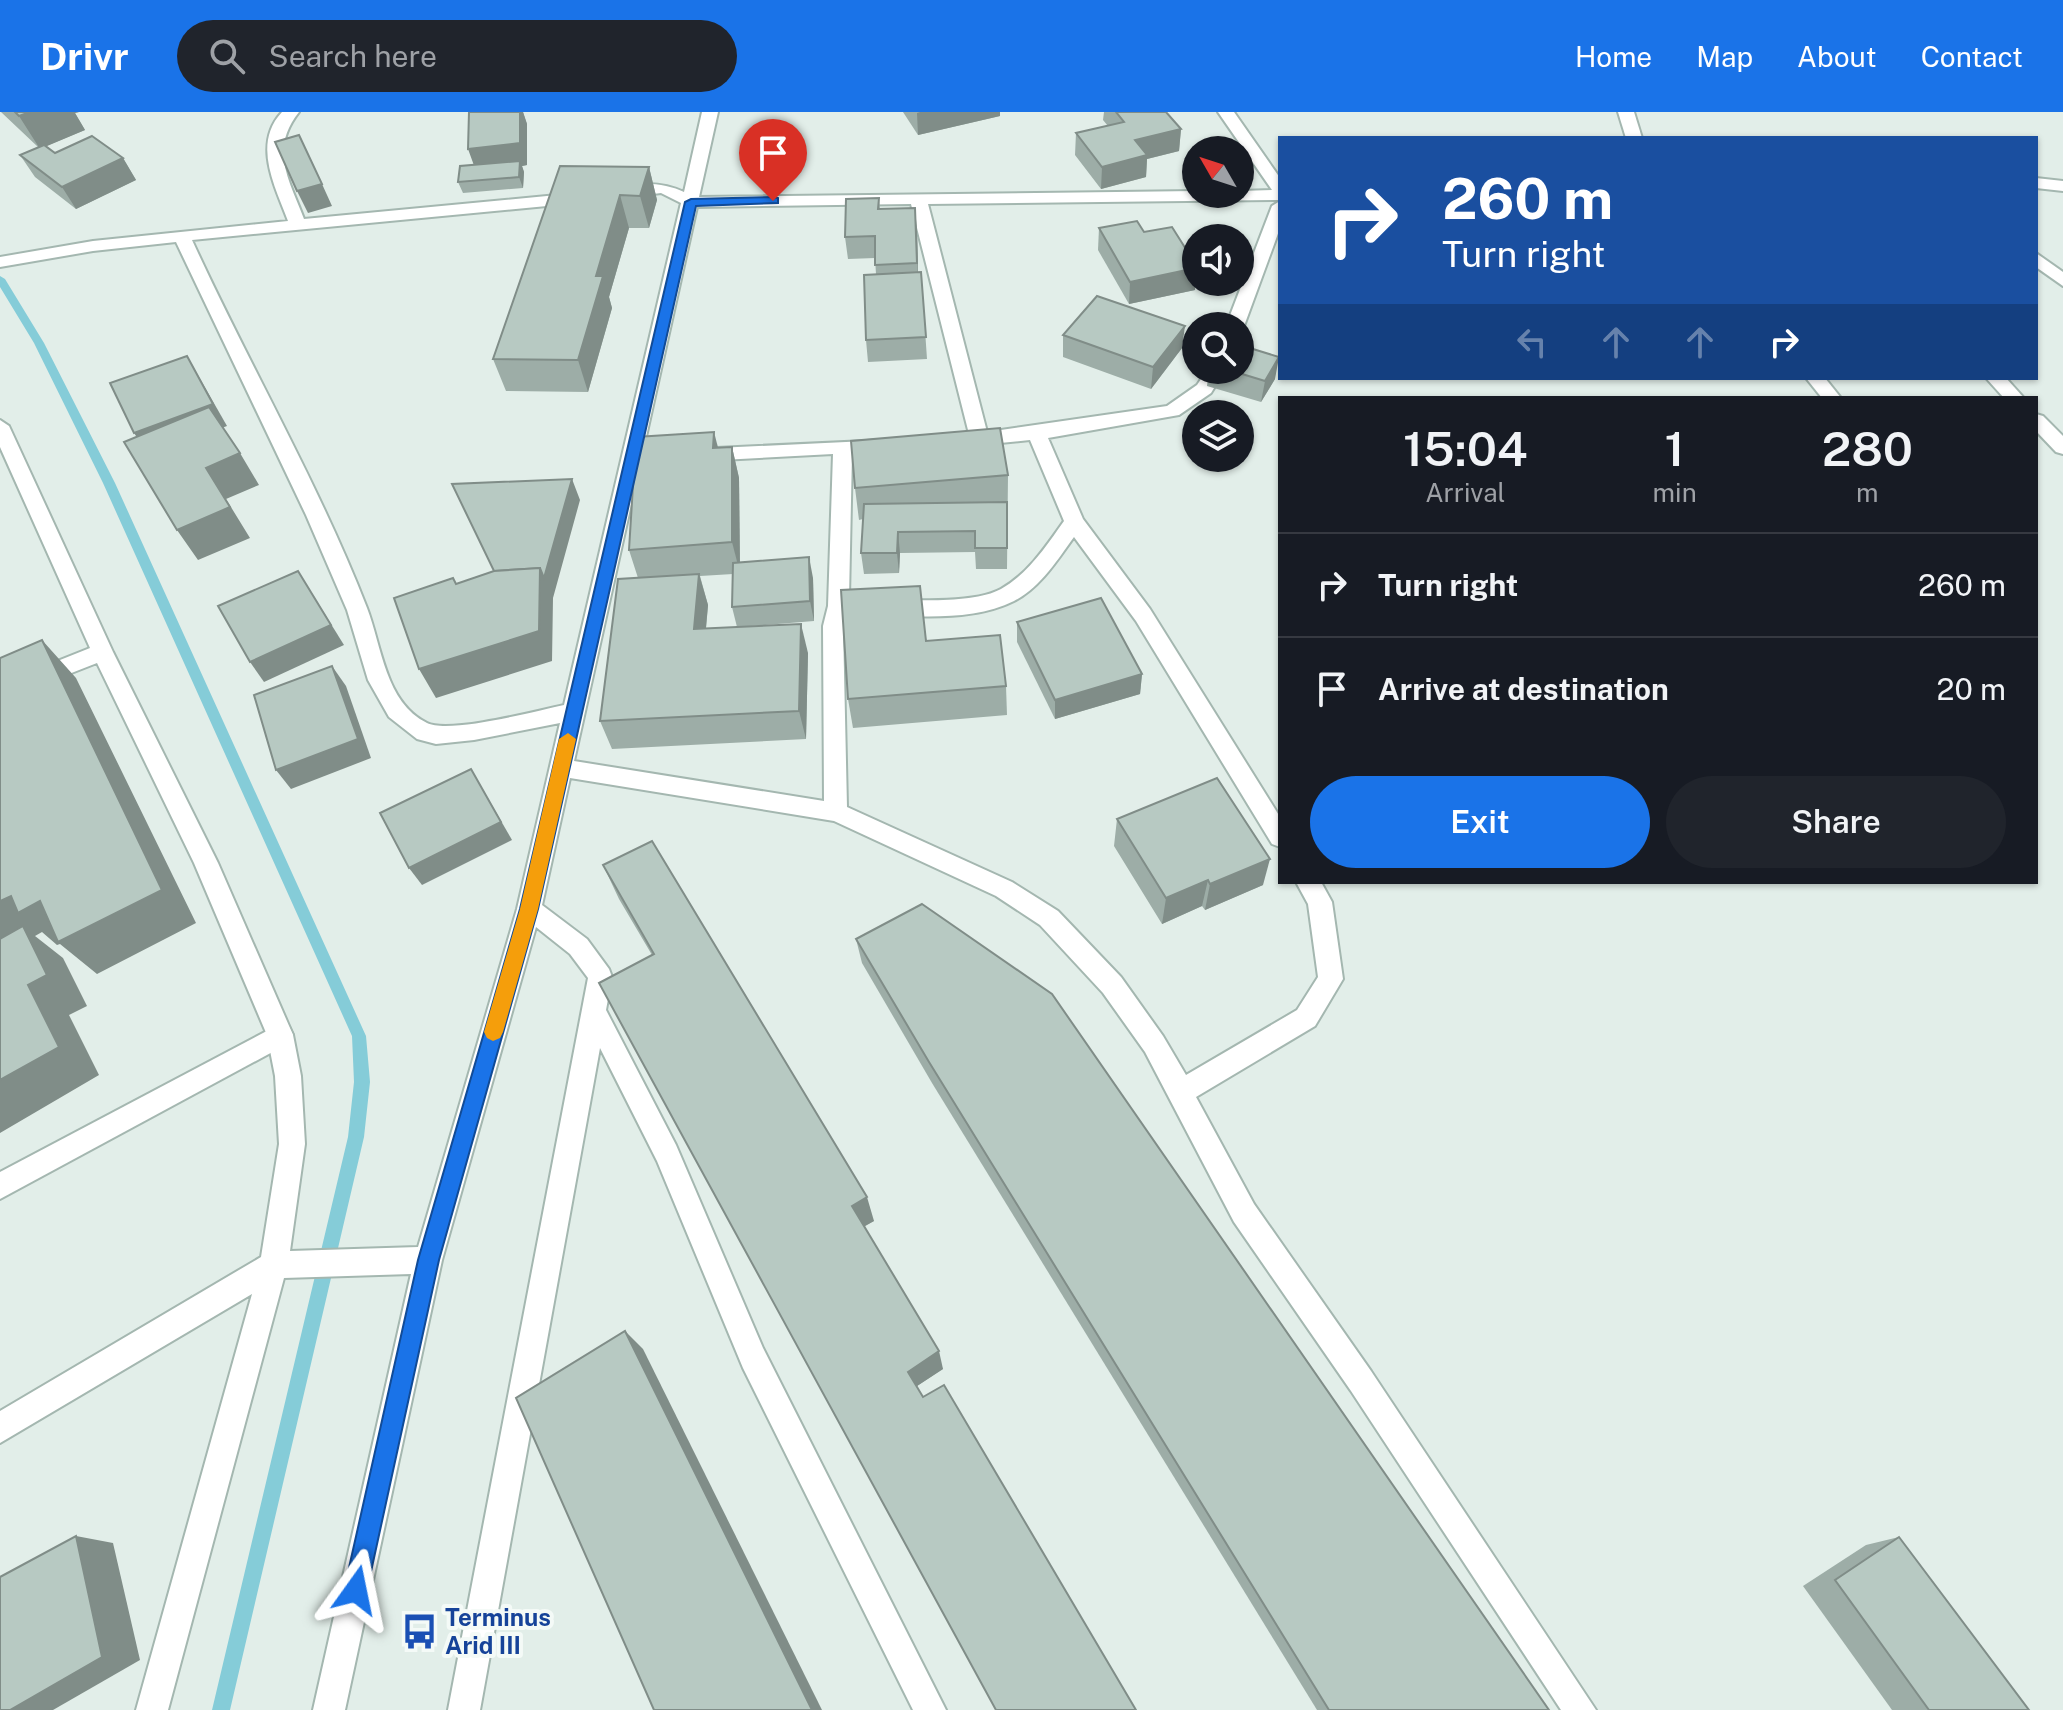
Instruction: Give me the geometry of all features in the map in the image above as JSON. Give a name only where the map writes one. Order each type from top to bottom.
[{"type":"street","points":[[291,112],[276,129],[274,154],[298,226]]},
{"type":"street","points":[[329,1710],[428,1260],[529,909],[574,712],[640,458],[710,112]]},
{"type":"street","points":[[1226,112],[1278,190]]},
{"type":"street","points":[[1626,112],[1633,136]]},
{"type":"street","points":[[2038,183],[2063,186]]},
{"type":"street","points":[[3,261],[182,236],[663,188],[691,202],[1278,193]]},
{"type":"street","points":[[918,199],[980,440]]},
{"type":"street","points":[[1240,312],[1278,211]]},
{"type":"street","points":[[182,236],[231,345],[329,539],[361,621],[384,695],[404,720],[428,734],[449,735],[574,712]]},
{"type":"street","points":[[2038,260],[2063,281]]},
{"type":"street","points":[[1817,380],[1830,396]]},
{"type":"street","points":[[1997,380],[2013,396]]},
{"type":"street","points":[[950,441],[1037,433],[1172,411],[1207,384]]},
{"type":"street","points":[[2038,422],[2063,447]]},
{"type":"street","points":[[0,426],[102,652],[206,863],[280,1035],[288,1076],[292,1144],[287,1265],[152,1710]]},
{"type":"street","points":[[1037,433],[1074,522],[1143,615],[1278,834]]},
{"type":"street","points":[[677,456],[904,444]]},
{"type":"street","points":[[836,812],[833,626],[838,606],[843,447]]},
{"type":"street","points":[[838,606],[969,604],[1006,596],[1024,582],[1074,522]]},
{"type":"street","points":[[0,693],[102,652]]},
{"type":"street","points":[[561,768],[836,812],[893,835],[1004,889],[1049,918],[1112,985],[1154,1044],[1244,1213],[1361,1381],[1580,1710]]},
{"type":"street","points":[[1181,1092],[1306,1018],[1331,979],[1320,902],[1309,884]]},
{"type":"street","points":[[464,1710],[600,977],[592,960],[574,941],[529,909]]},
{"type":"street","points":[[595,1013],[667,1154],[753,1358],[930,1710]]},
{"type":"street","points":[[0,1186],[280,1035]]},
{"type":"street","points":[[0,1428],[287,1265],[428,1260]]},
{"type":"building","points":[[469,112],[520,112],[520,143],[468,149]]},
{"type":"building","points":[[1116,112],[1166,112],[1181,129],[1135,140],[1147,155],[1102,167],[1076,133],[1124,122]]},
{"type":"building","points":[[299,135],[322,184],[297,191],[275,142]]},
{"type":"building","points":[[92,136],[123,158],[62,187],[20,155],[44,145],[55,153]]},
{"type":"building","points":[[520,161],[519,177],[458,182],[460,166]]},
{"type":"building","points":[[560,166],[649,167],[640,196],[620,195],[596,276],[603,276],[578,360],[493,359]]},
{"type":"building","points":[[879,198],[878,209],[915,208],[917,263],[875,265],[875,236],[845,237],[846,199]]},
{"type":"building","points":[[1137,221],[1144,232],[1172,227],[1182,243],[1182,271],[1130,282],[1099,228]]},
{"type":"building","points":[[921,272],[926,337],[866,340],[864,275]]},
{"type":"building","points":[[1097,296],[1182,325],[1182,330],[1153,367],[1063,335]]},
{"type":"building","points":[[1254,349],[1278,357],[1265,381],[1254,378]]},
{"type":"building","points":[[187,356],[213,404],[134,433],[110,383]]},
{"type":"building","points":[[209,407],[240,453],[206,468],[230,507],[177,530],[124,442]]},
{"type":"building","points":[[1000,428],[1008,475],[855,488],[851,441]]},
{"type":"building","points":[[714,432],[713,448],[732,447],[732,542],[629,550],[636,437]]},
{"type":"building","points":[[572,479],[544,578],[540,568],[494,571],[452,484]]},
{"type":"building","points":[[1007,502],[1007,548],[975,548],[975,531],[898,532],[897,553],[861,553],[864,504]]},
{"type":"building","points":[[809,557],[810,601],[732,607],[733,563]]},
{"type":"building","points":[[540,568],[539,631],[419,669],[394,598],[453,578],[456,584],[494,571]]},
{"type":"building","points":[[298,571],[331,625],[250,662],[218,606]]},
{"type":"building","points":[[699,574],[694,629],[801,624],[799,711],[600,721],[618,579]]},
{"type":"building","points":[[920,586],[926,641],[1000,635],[1006,686],[848,699],[841,590]]},
{"type":"building","points":[[1101,598],[1142,674],[1055,700],[1017,622]]},
{"type":"building","points":[[42,640],[162,890],[58,942],[40,901],[18,913],[11,896],[0,901],[0,658]]},
{"type":"building","points":[[332,666],[358,739],[276,770],[254,695]]},
{"type":"building","points":[[471,769],[501,822],[409,868],[380,813]]},
{"type":"building","points":[[1217,778],[1270,859],[1166,898],[1117,819]]},
{"type":"building","points":[[652,841],[867,1197],[852,1206],[939,1351],[908,1372],[923,1397],[944,1385],[1136,1710],[996,1710],[599,983],[654,954],[603,865]]},
{"type":"building","points":[[922,904],[1052,994],[1549,1710],[1329,1710],[856,939]]},
{"type":"building","points":[[23,926],[47,975],[28,985],[59,1047],[0,1080],[0,939]]},
{"type":"building","points":[[625,1331],[812,1710],[654,1710],[516,1398]]},
{"type":"building","points":[[76,1536],[102,1657],[10,1710],[0,1710],[0,1577]]},
{"type":"building","points":[[1899,1537],[2029,1710],[1929,1710],[1835,1580]]},
{"type":"waterway","points":[[0,279],[39,343],[109,483],[359,1036],[362,1082],[356,1137],[221,1710]]},
{"type":"slow traffic","points":[[493,1032],[529,909],[568,739]]},
{"type":"place","name":"Terminus Arid III","points":[[419,1632]]},
{"type":"route","points":[[356,1590],[428,1260],[529,909],[691,202],[773,201]]}]
